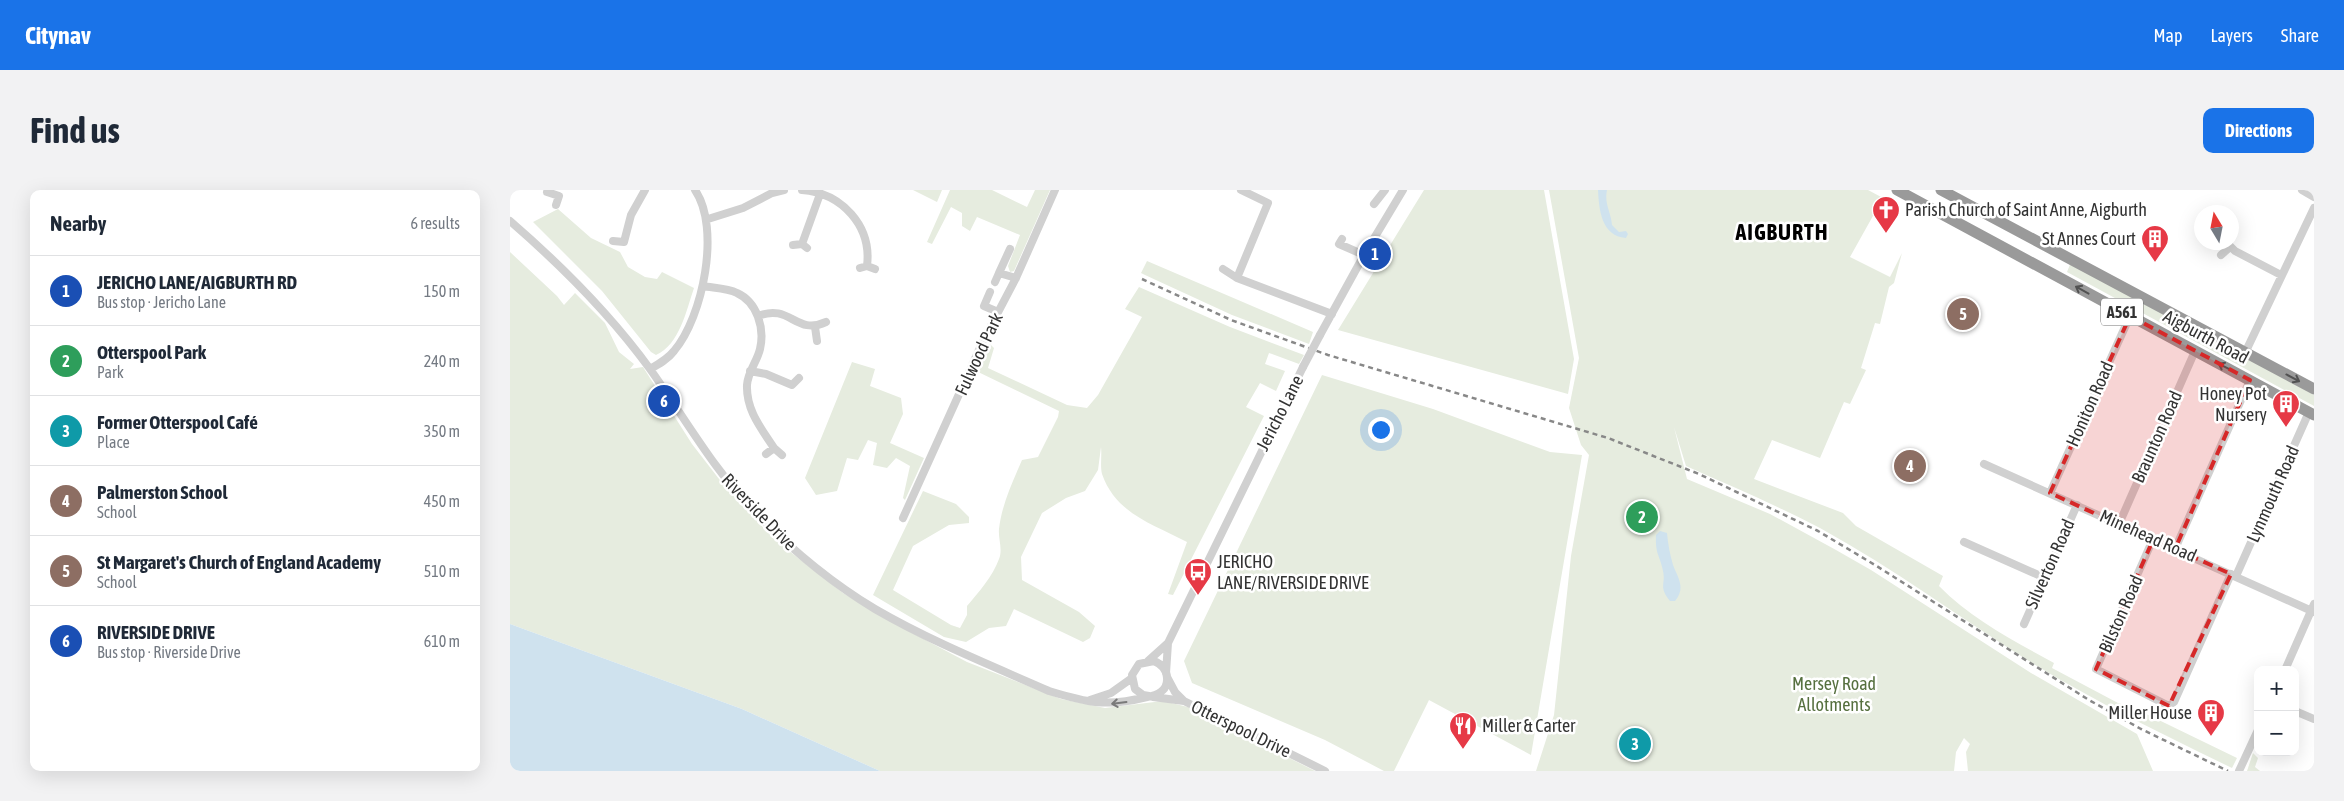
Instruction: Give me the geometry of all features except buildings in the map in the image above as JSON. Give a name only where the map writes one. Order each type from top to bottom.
[{"type":"highway","name":"Aigburth Road","points":[[1897,190],[2312,414]]},
{"type":"highway","name":"Aigburth Road","points":[[1941,190],[2314,389]]},
{"type":"street","points":[[624,252],[624,242],[631,215],[645,190]]},
{"type":"street","points":[[650,369],[669,356],[680,342],[688,329],[703,286],[707,256],[708,219],[696,190]]},
{"type":"street","points":[[708,219],[744,208],[759,194],[784,190]]},
{"type":"street","points":[[802,190],[820,194],[836,202],[856,218],[867,241],[869,252],[867,268]]},
{"type":"street","name":"Fulwood Park","points":[[903,518],[998,312],[1016,278],[1055,190]]},
{"type":"street","points":[[1237,278],[1268,203],[1241,190]]},
{"type":"street","points":[[1374,204],[1384,190]]},
{"type":"street","name":"Jericho Lane","points":[[1148,661],[1168,643],[1303,367],[1364,254],[1403,190]]},
{"type":"street","points":[[2302,190],[2314,197]]},
{"type":"street","points":[[547,192],[560,193],[556,205]]},
{"type":"street","points":[[793,245],[805,246],[820,194]]},
{"type":"street","points":[[2245,353],[2281,275],[2311,223],[2314,208]]},
{"type":"street","name":"Riverside Drive","points":[[510,222],[575,281],[603,310],[650,369],[702,448],[728,482],[762,519],[816,567],[874,608],[914,630],[1049,691],[1112,704],[1151,696]]},
{"type":"street","points":[[613,241],[624,242]]},
{"type":"street","points":[[1339,244],[1364,254]]},
{"type":"street","points":[[995,282],[1010,249]]},
{"type":"street","points":[[2221,255],[2224,250]]},
{"type":"street","points":[[2237,250],[2281,275]]},
{"type":"street","points":[[1223,269],[1237,278],[1332,314]]},
{"type":"street","points":[[999,273],[1016,278]]},
{"type":"street","points":[[703,286],[736,292],[748,301],[758,316],[761,332],[760,349],[750,371],[747,384],[750,408],[774,448],[782,454]]},
{"type":"street","points":[[990,292],[984,306],[998,312]]},
{"type":"street","points":[[758,316],[769,311],[778,312],[799,323],[815,327],[826,322]]},
{"type":"street","name":"Honiton Road","points":[[2050,493],[2130,316]]},
{"type":"street","points":[[815,327],[818,341]]},
{"type":"street","name":"Braunton Road","points":[[2119,524],[2195,351]]},
{"type":"street","points":[[750,371],[766,374],[792,385],[797,393]]},
{"type":"street","points":[[792,385],[799,378]]},
{"type":"street","points":[[2175,549],[2250,380]]},
{"type":"street","name":"Lynmouth Road","points":[[2169,706],[2174,702],[2233,575],[2312,414]]},
{"type":"street","points":[[766,454],[774,448]]},
{"type":"street","name":"Minehead Road","points":[[1984,464],[2313,609]]},
{"type":"street","name":"Silverton Road","points":[[2024,624],[2077,504]]},
{"type":"street","name":"Bilston Road","points":[[2154,539],[2096,669],[2169,706]]},
{"type":"street","points":[[1964,542],[2045,578]]},
{"type":"street","points":[[2287,666],[2313,609]]},
{"type":"street","name":"Jericho Lane","points":[[1167,675],[1168,643]]},
{"type":"street","points":[[1088,700],[1111,693],[1132,678],[1135,668],[1148,661],[1159,664],[1167,675],[1162,692],[1151,696],[1139,693],[1132,678]]},
{"type":"street","name":"Otterspool Drive","points":[[1167,675],[1175,692],[1184,702]]},
{"type":"street","name":"Otterspool Drive","points":[[1151,696],[1184,702],[1325,771]]},
{"type":"street","points":[[2299,712],[2314,718]]},
{"type":"street","points":[[2239,771],[2254,738]]},
{"type":"highlighted area","points":[[2130,316],[2250,380],[2175,549],[2231,574],[2169,706],[2096,669],[2153,540],[2050,493]]},
{"type":"green space","points":[[913,190],[942,190],[937,202]]},
{"type":"green space","points":[[950,190],[992,190],[1027,207],[1035,190],[1050,190],[1014,271],[1010,272],[1008,266],[1020,235],[977,217],[970,231],[962,226],[962,213],[951,207],[932,244],[927,242]]},
{"type":"green space","points":[[1424,190],[1544,190],[1574,359],[1568,394],[1338,330]]},
{"type":"green space","name":"Mersey Road Allotments","points":[[1549,190],[1868,190],[1883,198],[1850,257],[1890,277],[1902,253],[1894,283],[1889,287],[1880,324],[1875,323],[1861,368],[1866,370],[1850,404],[1844,402],[1820,458],[1772,440],[1754,479],[1843,513],[1856,526],[1943,576],[1939,586],[1951,598],[1994,629],[2054,663],[2052,668],[2118,703],[2134,708],[2237,758],[2232,768],[2133,719],[2061,680],[1820,528],[1686,466],[1674,427],[1687,479],[1770,514],[1836,550],[1871,570],[2031,673],[2137,734],[2153,771],[1968,771],[1966,752],[1970,744],[1964,738],[1956,752],[1954,771],[1536,771],[1554,715],[1571,556],[1589,455],[1581,445],[1569,408],[1579,358]]},
{"type":"green space","points":[[558,209],[591,238],[620,252],[628,267],[645,277],[657,279],[662,272],[694,288],[681,326],[671,343],[664,350],[656,355],[651,352],[602,291],[533,222]]},
{"type":"green space","points":[[510,252],[557,296],[564,305],[575,293],[605,323],[619,352],[634,364],[630,369],[643,367],[692,444],[726,488],[775,540],[843,593],[886,619],[967,662],[1061,699],[1105,708],[1163,701],[1188,707],[1315,771],[880,771],[742,709],[510,624]]},
{"type":"green space","points":[[1147,261],[1313,332],[1309,344],[1232,315],[1141,273]]},
{"type":"green space","points":[[2071,262],[2281,375],[2314,395],[2314,406],[2067,272]]},
{"type":"green space","points":[[1139,287],[1230,327],[1304,355],[1299,364],[1269,353],[1265,364],[1285,371],[1276,391],[1260,383],[1246,407],[1264,416],[1173,595],[1168,594],[1187,542],[1137,516],[1116,499],[1108,488],[1102,474],[1101,447],[1098,470],[1085,491],[1066,498],[1042,513],[1021,557],[1022,580],[1079,612],[1095,626],[1090,638],[1083,642],[1014,609],[1006,626],[989,628],[966,642],[944,637],[873,595],[923,491],[956,504],[969,517],[969,523],[949,525],[913,546],[893,590],[951,625],[960,628],[967,615],[967,606],[989,578],[999,559],[1001,552],[999,529],[1002,511],[1022,460],[1038,457],[1058,417],[1059,411],[974,370],[989,343],[994,348],[988,368],[1067,405],[1087,408],[1098,395],[1142,317],[1125,309]]},
{"type":"green space","points":[[852,362],[875,369],[870,386],[901,398],[903,414],[890,443],[924,458],[905,500],[903,498],[910,466],[896,458],[887,468],[873,465],[877,443],[868,440],[858,460],[847,458],[837,491],[816,495],[805,478]]},
{"type":"green space","points":[[1322,375],[1433,409],[1550,452],[1582,455],[1531,755],[1429,700],[1394,771],[1384,771],[1325,740],[1192,683],[1184,661]]},
{"type":"green space","points":[[2253,753],[2258,758],[2255,767],[2260,771],[2247,771]]},
{"type":"water","points":[[1598,190],[1607,190],[1606,200],[1612,225],[1619,232],[1626,231],[1628,234],[1626,238],[1618,236],[1606,227],[1599,205]]},
{"type":"water","points":[[1660,531],[1667,533],[1672,561],[1681,587],[1675,601],[1670,601],[1663,589],[1664,576],[1656,542],[1656,535]]},
{"type":"water","points":[[510,624],[742,709],[880,771],[510,771]]},
{"type":"railway","points":[[1142,279],[1231,320],[1328,355],[1608,438],[1699,474],[1818,531],[2089,700],[2141,729],[2228,771]]},
{"type":"place","name":"Parish Church of Saint Anne, Aigburth","points":[[1886,234]]},
{"type":"place","name":"JERICHO LANE/AIGBURTH RD","points":[[1375,254]]},
{"type":"place","name":"St Annes Court","points":[[2155,263]]},
{"type":"place","name":"St Margaret's Church of England Academy","points":[[1963,314]]},
{"type":"place","name":"RIVERSIDE DRIVE","points":[[664,401]]},
{"type":"place","name":"Honey Pot Nursery","points":[[2286,428]]},
{"type":"place","name":"Palmerston School","points":[[1910,466]]},
{"type":"place","name":"Otterspool Park","points":[[1642,517]]},
{"type":"place","name":"JERICHO LANE/RIVERSIDE DRIVE","points":[[1198,596]]},
{"type":"place","name":"Miller House","points":[[2211,737]]},
{"type":"place","name":"Former Otterspool Café","points":[[1635,744]]},
{"type":"place","name":"Miller & Carter","points":[[1463,750]]},
{"type":"district","name":"AIGBURTH","points":[[1782,232]]}]
